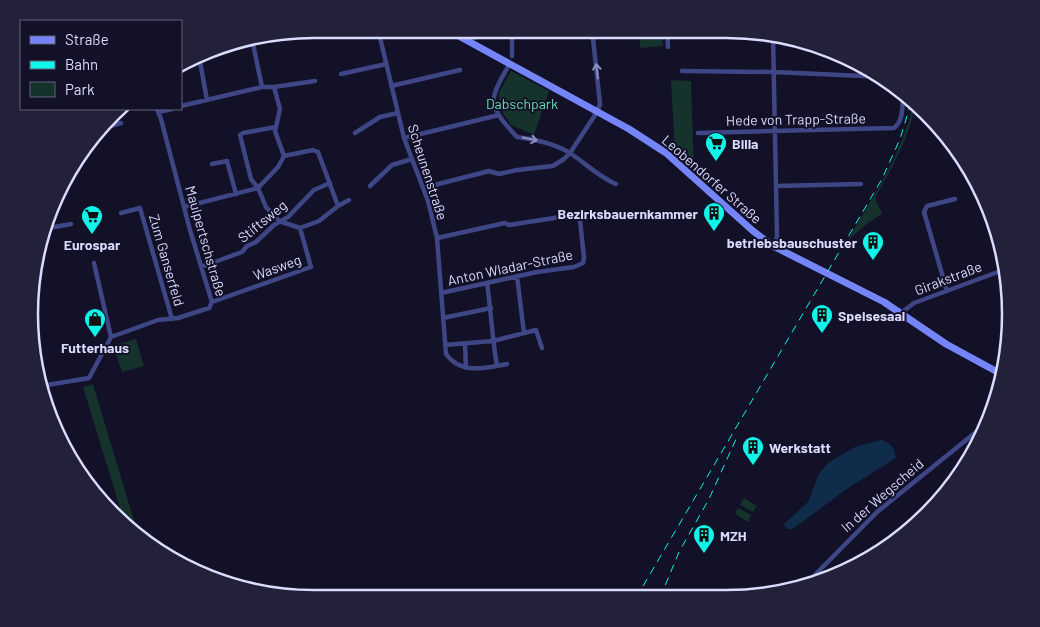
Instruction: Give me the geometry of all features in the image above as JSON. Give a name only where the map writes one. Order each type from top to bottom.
[{"type":"main road","name":"Leobendorfer Straße","points":[[463,38],[509,65],[642,136],[666,153],[746,225],[773,246],[884,302],[946,344],[996,371]]},
{"type":"street","name":"Scheunenstraße","points":[[380,38],[404,138],[428,201],[437,238],[446,354],[454,362],[466,368]]},
{"type":"street","points":[[470,42],[473,38]]},
{"type":"street","points":[[512,38],[512,56]]},
{"type":"street","points":[[423,188],[489,171],[499,174],[553,166],[564,160],[597,112],[600,104],[593,38]]},
{"type":"street","points":[[668,38],[668,47]]},
{"type":"street","points":[[773,42],[777,237],[773,246]]},
{"type":"street","points":[[253,45],[262,87]]},
{"type":"street","points":[[200,62],[207,100]]},
{"type":"street","points":[[341,74],[386,64]]},
{"type":"street","points":[[509,65],[495,93],[494,102],[499,115],[517,136],[536,140],[570,153],[576,159],[616,184]]},
{"type":"street","points":[[391,86],[460,70]]},
{"type":"street","points":[[682,72],[774,72],[868,76]]},
{"type":"street","points":[[182,106],[262,87],[315,81]]},
{"type":"street","points":[[184,207],[258,188],[278,167],[284,156],[275,132],[280,109],[274,87]]},
{"type":"street","name":"Hede von Trapp-Straße","points":[[698,133],[894,128],[901,119],[902,101]]},
{"type":"street","name":"Maulpertschstraße","points":[[111,337],[158,320],[172,319],[209,308],[212,302],[158,110]]},
{"type":"street","points":[[355,133],[380,117],[398,113]]},
{"type":"street","points":[[404,138],[499,115]]},
{"type":"street","points":[[112,125],[120,123]]},
{"type":"street","points":[[276,127],[242,133],[240,135],[251,179],[258,188],[266,208],[279,221],[300,228],[319,222],[338,206],[349,200]]},
{"type":"street","points":[[284,156],[313,150],[318,152],[338,206]]},
{"type":"street","points":[[370,186],[392,165],[412,159]]},
{"type":"street","points":[[212,164],[226,160],[229,162],[236,194]]},
{"type":"street","name":"Stiftsweg","points":[[201,266],[240,254],[247,246],[256,242],[279,221],[288,217],[314,190],[330,183]]},
{"type":"street","points":[[776,186],[861,184]]},
{"type":"street","points":[[947,291],[924,212],[927,206],[955,199]]},
{"type":"street","name":"Zum Ganserfeld","points":[[121,213],[140,208],[172,319]]},
{"type":"street","name":"Anton Wladar-Straße","points":[[437,238],[505,223],[509,225],[572,215],[577,216],[580,220],[584,258],[583,263],[574,267],[517,276],[441,293]]},
{"type":"street","points":[[51,228],[71,224]]},
{"type":"street","name":"Wasweg","points":[[212,302],[311,267],[300,228]]},
{"type":"street","points":[[47,385],[89,378],[111,337],[94,264]]},
{"type":"street","name":"Girakstraße","points":[[901,313],[914,303],[999,271]]},
{"type":"street","points":[[517,276],[524,334]]},
{"type":"street","points":[[487,283],[497,366]]},
{"type":"street","points":[[443,318],[491,308]]},
{"type":"street","points":[[444,345],[493,341],[536,330],[542,348]]},
{"type":"street","points":[[465,344],[466,368],[507,364]]},
{"type":"street","name":"In der Wegscheid","points":[[815,575],[877,512],[975,432]]},
{"type":"green space","points":[[639,38],[663,38],[663,46],[640,48]]},
{"type":"green space","name":"Dabschpark","points":[[511,71],[549,91],[534,135],[511,125],[499,107],[499,93]]},
{"type":"green space","points":[[671,80],[691,81],[694,171],[675,154]]},
{"type":"green space","points":[[912,109],[914,111],[912,119],[903,143],[875,198],[882,214],[869,222],[847,241],[886,175]]},
{"type":"green space","points":[[136,339],[144,366],[122,372],[116,355],[116,345]]},
{"type":"green space","points":[[93,384],[135,523],[121,512],[83,387]]},
{"type":"green space","points":[[744,498],[757,506],[753,512],[740,505]]},
{"type":"green space","points":[[738,508],[751,515],[748,522],[735,514]]},
{"type":"water","points":[[881,440],[892,446],[896,458],[848,488],[793,529],[787,529],[784,524],[808,502],[819,474],[828,463],[855,447]]},
{"type":"railway","points":[[641,590],[882,179],[900,139],[910,107]]},
{"type":"railway","points":[[663,590],[679,552],[709,499],[737,437]]},
{"type":"place","name":"Billa","points":[[716,162]]},
{"type":"place","name":"Bezirksbauernkammer","points":[[714,232]]},
{"type":"place","name":"Eurospar","points":[[92,235]]},
{"type":"place","name":"betriebsbauschuster","points":[[873,261]]},
{"type":"place","name":"Speisesaal","points":[[822,334]]},
{"type":"place","name":"Futterhaus","points":[[95,338]]},
{"type":"place","name":"Werkstatt","points":[[753,466]]},
{"type":"place","name":"MZH","points":[[704,554]]}]
